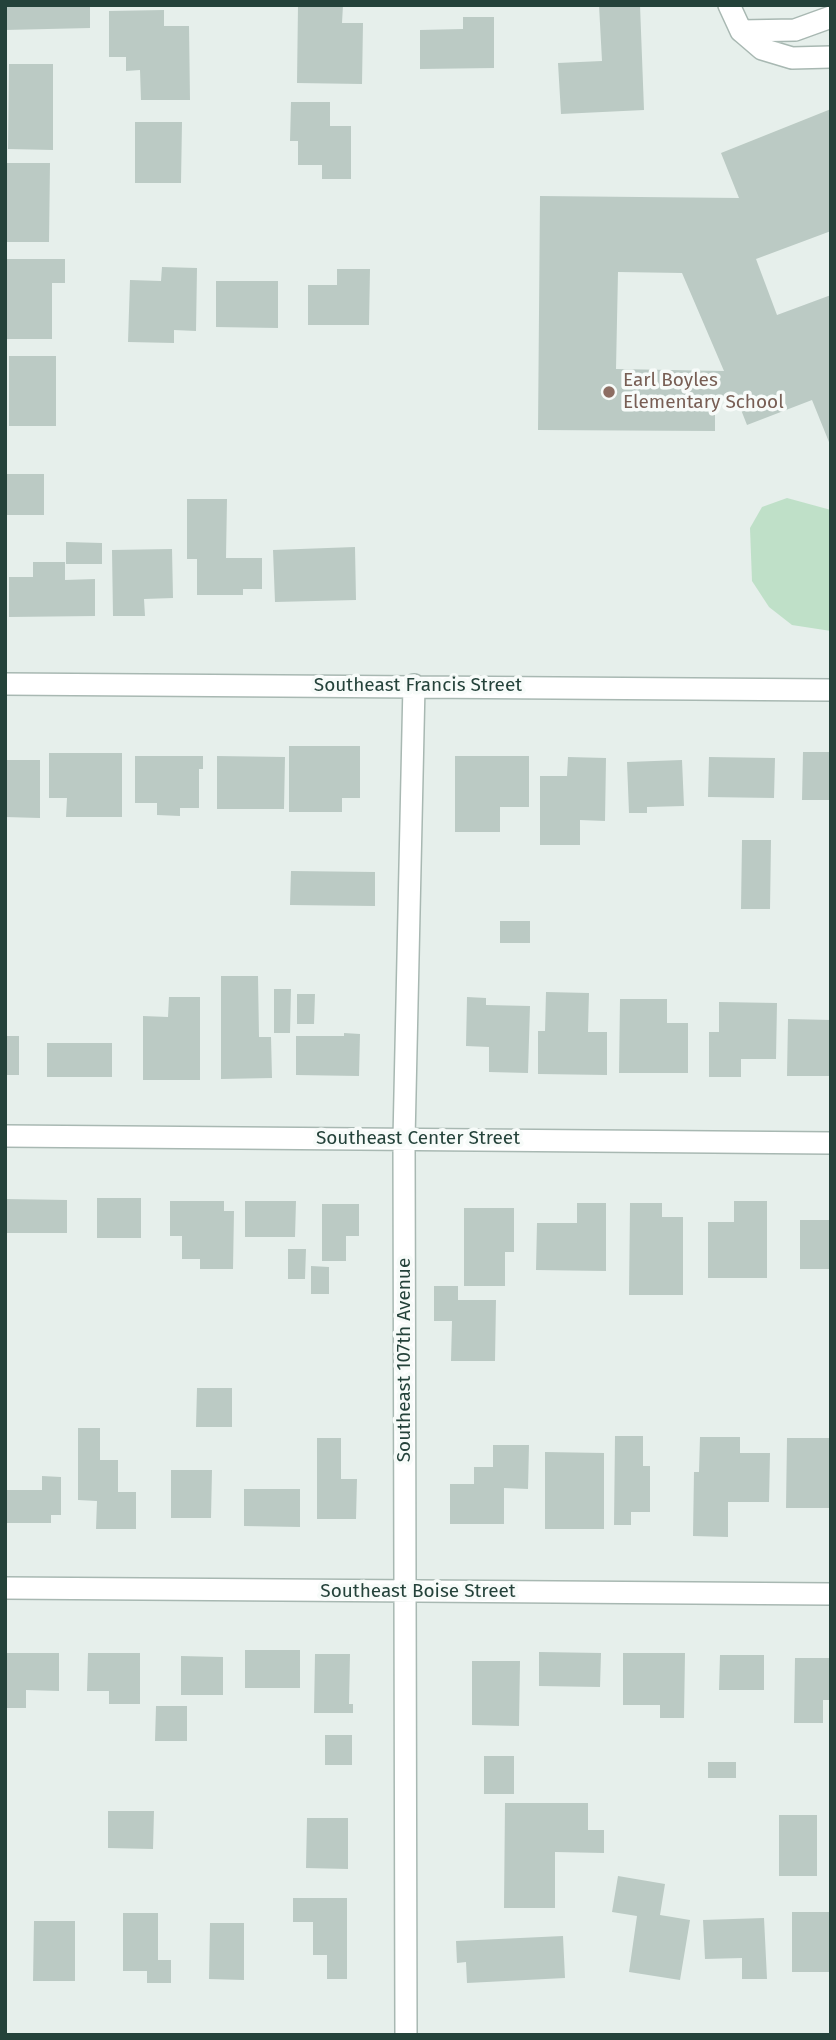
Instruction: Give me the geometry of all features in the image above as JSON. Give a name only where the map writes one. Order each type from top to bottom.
[{"type":"street","points":[[729,5],[741,31],[762,49],[792,58],[831,57]]},
{"type":"street","points":[[741,31],[795,30],[831,17]]},
{"type":"street","name":"Southeast Francis Street","points":[[5,684],[831,690]]},
{"type":"street","name":"Southeast 107th Avenue","points":[[407,2035],[404,1139],[414,685]]},
{"type":"street","name":"Southeast Center Street","points":[[5,1136],[831,1143]]},
{"type":"street","name":"Southeast Boise Street","points":[[5,1588],[831,1594]]},
{"type":"green space","points":[[787,498],[831,510],[831,631],[792,625],[769,607],[752,581],[750,528],[762,507]]},
{"type":"building","points":[[5,5],[90,5],[90,28],[5,30]]},
{"type":"building","points":[[298,5],[343,5],[342,23],[363,23],[362,84],[297,83]]},
{"type":"building","points":[[599,5],[640,5],[644,110],[561,114],[558,63],[602,61]]},
{"type":"building","points":[[164,10],[164,26],[189,26],[190,100],[141,100],[140,70],[126,71],[126,57],[109,57],[109,11]]},
{"type":"building","points":[[463,17],[494,17],[494,68],[420,69],[420,30],[463,29]]},
{"type":"building","points":[[9,64],[53,64],[53,150],[8,149]]},
{"type":"building","points":[[291,102],[330,102],[330,126],[351,126],[351,179],[322,179],[322,165],[298,165],[298,141],[290,141]]},
{"type":"building","points":[[831,109],[831,231],[756,259],[777,315],[831,295],[831,447],[812,400],[747,425],[736,397],[715,397],[715,431],[538,430],[540,196],[739,198],[721,153]],"holes":[[[618,272],[682,273],[724,371],[616,369]]]},
{"type":"building","points":[[135,122],[182,122],[181,183],[135,183]]},
{"type":"building","points":[[6,163],[50,163],[49,242],[6,242]]},
{"type":"building","points":[[6,259],[65,259],[65,283],[52,283],[52,339],[5,339]]},
{"type":"building","points":[[162,267],[197,268],[196,331],[174,330],[174,343],[128,342],[130,280],[161,281]]},
{"type":"building","points":[[337,269],[370,269],[369,325],[308,325],[308,285],[337,285]]},
{"type":"building","points":[[216,281],[278,281],[278,328],[216,327]]},
{"type":"building","points":[[9,356],[56,356],[56,426],[9,426]]},
{"type":"building","points":[[5,474],[44,474],[44,515],[5,515]]},
{"type":"building","points":[[187,499],[227,499],[226,558],[262,558],[262,589],[243,589],[243,595],[197,595],[197,559],[187,559]]},
{"type":"building","points":[[66,542],[102,543],[102,564],[66,564]]},
{"type":"building","points":[[355,547],[356,600],[275,602],[273,550]]},
{"type":"building","points":[[172,549],[173,598],[144,599],[145,616],[113,616],[112,550]]},
{"type":"building","points":[[33,562],[65,562],[65,580],[95,579],[95,616],[9,617],[9,577],[33,577]]},
{"type":"building","points":[[289,746],[360,746],[360,798],[342,798],[342,812],[289,812]]},
{"type":"building","points":[[803,752],[831,752],[831,800],[802,800]]},
{"type":"building","points":[[49,753],[122,753],[122,817],[66,817],[67,798],[49,798]]},
{"type":"building","points":[[135,756],[203,756],[203,769],[199,769],[199,808],[180,808],[180,816],[157,815],[157,803],[135,803]]},
{"type":"building","points":[[217,756],[285,757],[284,809],[217,809]]},
{"type":"building","points":[[455,756],[529,756],[529,807],[500,807],[500,832],[455,832]]},
{"type":"building","points":[[568,757],[606,758],[605,821],[580,820],[580,845],[540,845],[540,776],[567,776]]},
{"type":"building","points":[[709,757],[775,758],[774,798],[708,797]]},
{"type":"building","points":[[5,760],[40,760],[40,818],[5,817]]},
{"type":"building","points":[[682,760],[684,806],[647,807],[647,813],[629,813],[627,762]]},
{"type":"building","points":[[742,840],[771,840],[770,909],[741,909]]},
{"type":"building","points":[[291,871],[375,872],[375,906],[290,905]]},
{"type":"building","points":[[500,921],[530,921],[530,943],[500,943]]},
{"type":"building","points":[[221,976],[258,976],[259,1037],[271,1037],[272,1078],[221,1079]]},
{"type":"building","points":[[274,989],[291,989],[290,1033],[274,1033]]},
{"type":"building","points":[[546,992],[589,993],[588,1032],[607,1032],[607,1075],[538,1074],[538,1031],[545,1031]]},
{"type":"building","points":[[297,994],[315,994],[314,1024],[297,1024]]},
{"type":"building","points":[[169,997],[200,997],[200,1080],[143,1080],[143,1016],[168,1017]]},
{"type":"building","points":[[467,997],[486,998],[486,1005],[530,1006],[528,1073],[489,1072],[489,1047],[466,1046]]},
{"type":"building","points":[[620,999],[667,999],[667,1023],[688,1023],[688,1073],[619,1073]]},
{"type":"building","points":[[719,1002],[777,1003],[776,1059],[741,1059],[741,1077],[709,1077],[709,1032],[719,1032]]},
{"type":"building","points":[[788,1019],[831,1020],[831,1076],[787,1076]]},
{"type":"building","points":[[344,1033],[360,1034],[359,1076],[296,1075],[296,1036],[344,1036]]},
{"type":"building","points":[[5,1036],[19,1036],[19,1075],[5,1075]]},
{"type":"building","points":[[47,1043],[112,1043],[112,1077],[47,1077]]},
{"type":"building","points":[[97,1198],[141,1198],[141,1238],[97,1238]]},
{"type":"building","points":[[5,1199],[67,1200],[67,1233],[5,1233]]},
{"type":"building","points":[[170,1201],[224,1201],[224,1211],[234,1211],[233,1269],[200,1269],[200,1259],[182,1259],[182,1236],[170,1236]]},
{"type":"building","points":[[245,1201],[296,1201],[295,1237],[245,1237]]},
{"type":"building","points":[[734,1201],[767,1201],[767,1278],[708,1278],[708,1222],[734,1222]]},
{"type":"building","points":[[577,1203],[606,1203],[606,1271],[536,1270],[537,1223],[577,1223]]},
{"type":"building","points":[[630,1203],[662,1203],[662,1217],[683,1217],[683,1295],[629,1295]]},
{"type":"building","points":[[322,1204],[359,1204],[359,1236],[346,1236],[346,1261],[322,1261]]},
{"type":"building","points":[[464,1208],[514,1208],[514,1252],[505,1252],[505,1286],[464,1286]]},
{"type":"building","points":[[800,1220],[831,1220],[831,1269],[800,1269]]},
{"type":"building","points":[[288,1249],[306,1249],[305,1279],[288,1279]]},
{"type":"building","points":[[311,1266],[329,1267],[329,1294],[311,1294]]},
{"type":"building","points":[[434,1286],[458,1286],[458,1300],[496,1300],[495,1361],[451,1361],[452,1321],[434,1321]]},
{"type":"building","points":[[197,1388],[232,1388],[232,1427],[196,1427]]},
{"type":"building","points":[[78,1428],[100,1428],[100,1460],[118,1460],[118,1492],[136,1492],[136,1529],[96,1529],[97,1501],[78,1500]]},
{"type":"building","points":[[615,1436],[643,1436],[643,1466],[650,1466],[650,1512],[631,1512],[631,1525],[614,1525]]},
{"type":"building","points":[[700,1437],[740,1437],[740,1453],[770,1453],[769,1502],[728,1502],[728,1537],[693,1536],[694,1472],[699,1472]]},
{"type":"building","points":[[317,1438],[341,1438],[341,1479],[357,1479],[356,1519],[317,1519]]},
{"type":"building","points":[[787,1438],[831,1438],[831,1508],[786,1508]]},
{"type":"building","points":[[493,1445],[529,1445],[528,1489],[504,1488],[504,1524],[450,1524],[450,1484],[474,1484],[474,1467],[493,1467]]},
{"type":"building","points":[[545,1452],[604,1453],[604,1529],[545,1529]]},
{"type":"building","points":[[171,1470],[212,1470],[211,1518],[171,1518]]},
{"type":"building","points":[[42,1476],[61,1477],[61,1515],[51,1515],[51,1523],[5,1523],[5,1490],[42,1490]]},
{"type":"building","points":[[244,1489],[300,1489],[300,1527],[244,1526]]},
{"type":"building","points":[[245,1650],[300,1650],[300,1688],[245,1688]]},
{"type":"building","points":[[539,1652],[601,1653],[600,1687],[539,1686]]},
{"type":"building","points":[[5,1653],[59,1653],[59,1691],[26,1690],[26,1708],[5,1708]]},
{"type":"building","points":[[88,1653],[140,1653],[140,1704],[109,1704],[109,1691],[87,1691]]},
{"type":"building","points":[[623,1653],[685,1653],[684,1718],[660,1718],[660,1705],[623,1705]]},
{"type":"building","points":[[315,1654],[350,1654],[349,1704],[353,1704],[353,1713],[314,1713]]},
{"type":"building","points":[[720,1655],[764,1655],[764,1690],[719,1690]]},
{"type":"building","points":[[181,1656],[223,1657],[223,1695],[181,1695]]},
{"type":"building","points":[[795,1658],[831,1658],[831,1700],[823,1700],[823,1723],[794,1723]]},
{"type":"building","points":[[472,1661],[520,1661],[519,1726],[472,1725]]},
{"type":"building","points":[[156,1706],[187,1706],[187,1741],[155,1741]]},
{"type":"building","points":[[325,1735],[352,1735],[352,1765],[325,1765]]},
{"type":"building","points":[[484,1756],[514,1756],[514,1794],[484,1794]]},
{"type":"building","points":[[708,1762],[736,1762],[736,1778],[708,1778]]},
{"type":"building","points":[[505,1803],[588,1803],[588,1830],[604,1830],[604,1853],[555,1852],[555,1908],[504,1908]]},
{"type":"building","points":[[108,1811],[154,1811],[153,1849],[108,1848]]},
{"type":"building","points":[[779,1815],[817,1815],[817,1876],[779,1876]]},
{"type":"building","points":[[307,1818],[348,1818],[348,1869],[306,1868]]},
{"type":"building","points":[[618,1876],[665,1884],[660,1915],[690,1920],[680,1980],[629,1972],[637,1916],[612,1912]]},
{"type":"building","points":[[293,1898],[347,1898],[347,1979],[327,1979],[327,1955],[313,1955],[313,1922],[293,1922]]},
{"type":"building","points":[[792,1912],[831,1912],[831,1972],[792,1972]]},
{"type":"building","points":[[123,1913],[158,1913],[158,1960],[171,1960],[171,1983],[147,1983],[147,1971],[123,1971]]},
{"type":"building","points":[[764,1918],[767,1979],[742,1979],[742,1958],[705,1959],[703,1920]]},
{"type":"building","points":[[34,1921],[75,1921],[75,1981],[33,1981]]},
{"type":"building","points":[[210,1923],[244,1923],[244,1980],[209,1979]]},
{"type":"building","points":[[563,1936],[565,1978],[467,1983],[466,1962],[457,1963],[456,1941]]},
{"type":"place","name":"Earl Boyles Elementary School","points":[[609,392]]}]
